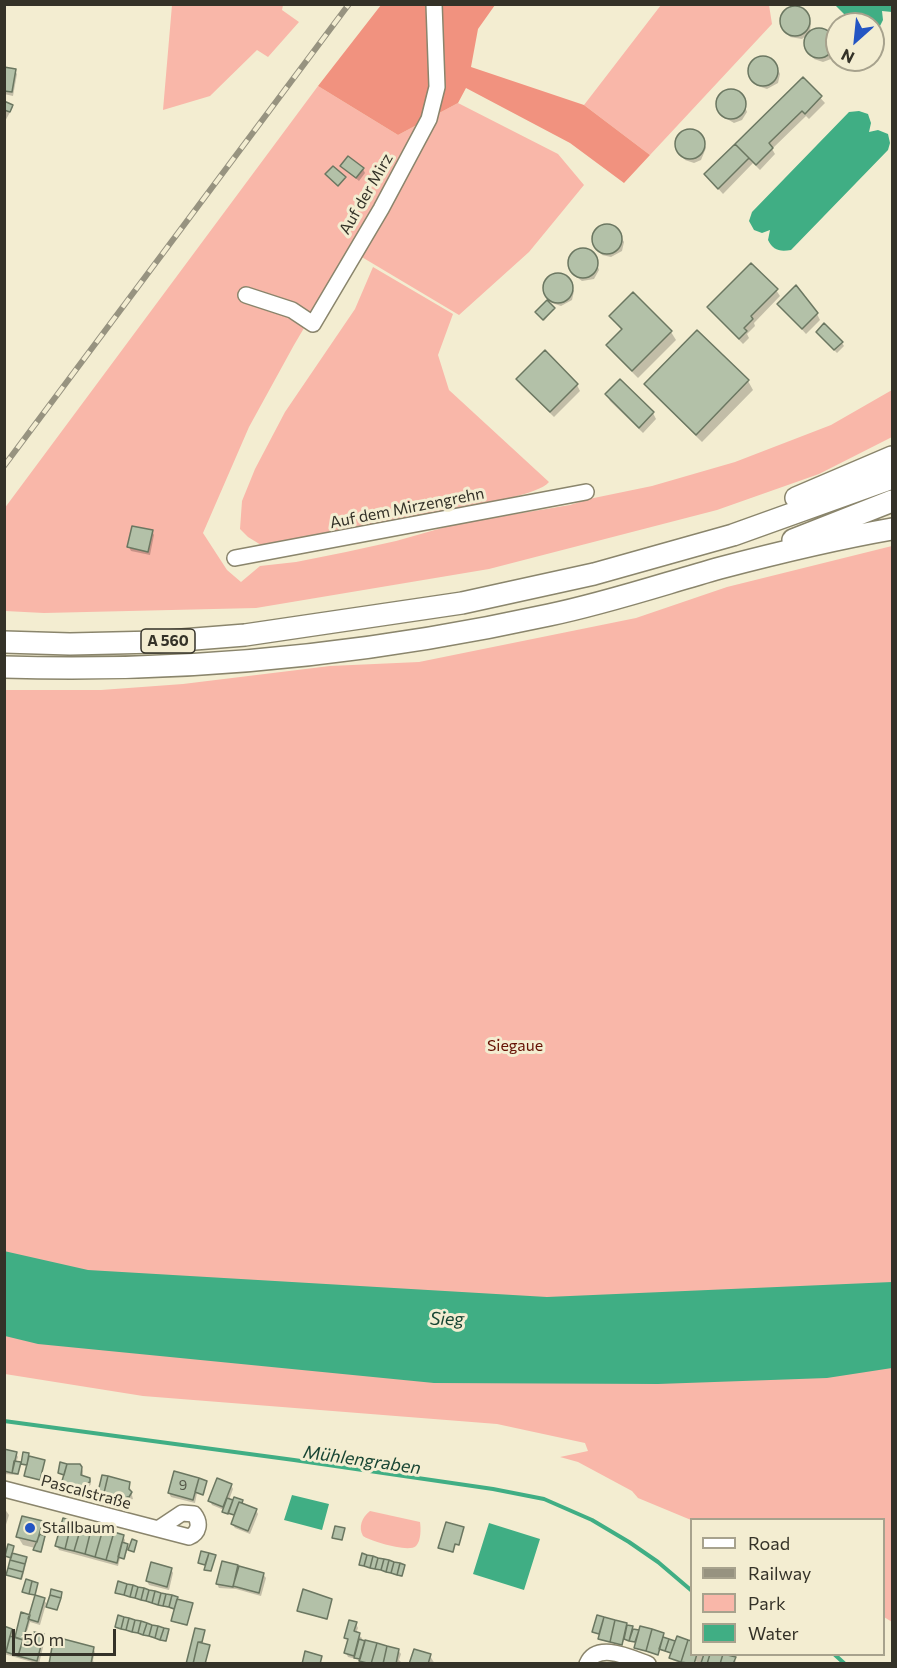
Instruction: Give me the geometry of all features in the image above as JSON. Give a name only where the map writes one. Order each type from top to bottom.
[{"type":"highway","points":[[594,574],[817,490],[892,457]]},
{"type":"highway","points":[[594,574],[733,535],[892,478]]},
{"type":"highway","points":[[720,568],[892,501]]},
{"type":"highway","points":[[720,568],[892,529]]},
{"type":"highway","name":"A 560","points":[[4,667],[149,667],[246,661],[389,645],[529,619],[636,594],[720,568]]},
{"type":"highway","name":"A 560","points":[[4,642],[70,644],[157,642],[245,635],[332,624],[462,603],[594,574]]},
{"type":"street","name":"Auf der Mirz","points":[[246,295],[291,310],[314,324],[381,209],[429,119],[437,87],[434,4]]},
{"type":"street","name":"Auf dem Mirzengrehn","points":[[235,558],[586,492]]},
{"type":"street","name":"Pascalstraße","points":[[4,1489],[158,1529]]},
{"type":"street","points":[[587,1664],[594,1654],[604,1652],[648,1664]]},
{"type":"green space","points":[[172,5],[283,5],[282,10],[299,22],[268,57],[257,50],[210,96],[163,110]]},
{"type":"green space","points":[[661,5],[769,5],[772,24],[650,155],[584,105]]},
{"type":"green space","points":[[318,86],[398,135],[458,103],[558,154],[584,185],[529,252],[459,315],[350,250],[249,427],[203,533],[227,570],[241,582],[260,566],[296,562],[346,552],[456,524],[570,505],[652,486],[735,462],[831,425],[892,390],[892,437],[819,474],[717,510],[489,569],[256,608],[44,613],[5,611],[4,509]]},
{"type":"green space","points":[[373,267],[453,314],[438,355],[449,390],[549,482],[534,491],[510,498],[266,548],[240,529],[242,501],[255,469],[285,412],[355,309]]},
{"type":"green space","name":"Siegaue","points":[[892,546],[892,1622],[885,1618],[885,1518],[690,1520],[638,1498],[632,1491],[578,1462],[560,1457],[588,1451],[585,1443],[497,1424],[143,1396],[5,1374],[5,690],[101,690],[183,684],[330,666],[419,662],[636,618],[727,587]]},
{"type":"green space","points":[[370,1511],[420,1522],[418,1544],[412,1548],[398,1547],[363,1536],[362,1522]]},
{"type":"shaded area","points":[[381,5],[495,5],[478,29],[471,67],[584,105],[650,155],[624,183],[570,143],[466,88],[458,103],[398,135],[318,86]]},
{"type":"water","points":[[835,5],[892,5],[892,12],[842,12]]},
{"type":"water","points":[[859,111],[868,114],[871,123],[869,132],[878,130],[888,134],[890,143],[888,150],[791,250],[774,248],[768,240],[770,230],[762,233],[754,230],[749,221],[752,212],[849,112]]},
{"type":"water","name":"Sieg","points":[[4,1251],[88,1270],[547,1297],[892,1282],[892,1368],[827,1378],[658,1384],[434,1383],[38,1344],[5,1336]]},
{"type":"water","points":[[292,1495],[329,1504],[322,1530],[284,1520]]},
{"type":"water","points":[[489,1523],[540,1539],[524,1590],[473,1574]]},
{"type":"building","points":[[795,6],[806,10],[810,21],[806,32],[795,36],[784,32],[780,21],[784,10]]},
{"type":"building","points":[[819,28],[825,29],[825,57],[819,58],[808,54],[804,43],[808,32]]},
{"type":"building","points":[[763,56],[774,60],[778,71],[774,82],[763,86],[752,82],[748,71],[752,60]]},
{"type":"building","points":[[4,67],[16,69],[12,92],[4,91]]},
{"type":"building","points":[[803,77],[822,96],[805,114],[802,111],[769,143],[773,148],[756,165],[735,144]]},
{"type":"building","points":[[731,89],[742,93],[746,104],[742,115],[731,119],[720,115],[716,104],[720,93]]},
{"type":"building","points":[[4,101],[13,105],[10,112],[4,110]]},
{"type":"building","points":[[690,129],[701,133],[705,144],[701,155],[690,159],[679,155],[675,144],[679,133]]},
{"type":"building","points":[[735,144],[749,158],[718,189],[704,174]]},
{"type":"building","points":[[348,156],[364,168],[356,178],[340,166]]},
{"type":"building","points":[[333,166],[346,177],[338,186],[325,174]]},
{"type":"building","points":[[607,224],[618,228],[622,239],[618,250],[607,254],[596,250],[592,239],[596,228]]},
{"type":"building","points":[[583,248],[594,252],[598,263],[594,274],[583,278],[572,274],[568,263],[572,252]]},
{"type":"building","points":[[751,263],[778,289],[751,316],[753,319],[744,328],[747,331],[739,339],[707,307]]},
{"type":"building","points":[[558,273],[569,277],[573,288],[569,299],[558,303],[547,299],[543,288],[547,277]]},
{"type":"building","points":[[796,285],[818,313],[802,329],[777,304]]},
{"type":"building","points":[[633,292],[672,331],[632,371],[606,345],[622,329],[609,316]]},
{"type":"building","points":[[547,300],[555,308],[543,320],[535,312]]},
{"type":"building","points":[[824,323],[843,342],[834,350],[816,332]]},
{"type":"building","points":[[697,330],[749,380],[696,435],[644,384]]},
{"type":"building","points":[[545,350],[578,384],[550,412],[516,379]]},
{"type":"building","points":[[620,379],[654,412],[639,428],[605,394]]},
{"type":"building","points":[[132,526],[153,530],[148,552],[127,547]]},
{"type":"building","points":[[4,1449],[17,1452],[12,1473],[4,1471]]},
{"type":"building","points":[[23,1452],[29,1453],[27,1465],[21,1464]]},
{"type":"building","points":[[29,1456],[45,1460],[40,1480],[24,1476]]},
{"type":"building","points":[[14,1461],[21,1462],[18,1474],[12,1473]]},
{"type":"building","points":[[60,1462],[67,1464],[64,1475],[58,1473]]},
{"type":"building","points":[[67,1464],[80,1464],[81,1475],[90,1478],[90,1482],[85,1484],[84,1492],[75,1489],[72,1492],[62,1481]]},
{"type":"building","points":[[174,1471],[199,1478],[193,1500],[168,1493]]},
{"type":"building","points":[[102,1475],[108,1476],[103,1497],[97,1496]]},
{"type":"building","points":[[108,1476],[130,1482],[129,1489],[132,1492],[125,1503],[103,1497]]},
{"type":"building","points":[[199,1478],[207,1481],[203,1495],[195,1492]]},
{"type":"building","points":[[217,1478],[232,1484],[223,1507],[208,1501]]},
{"type":"building","points":[[84,1488],[98,1492],[95,1501],[82,1497]]},
{"type":"building","points":[[234,1497],[243,1500],[242,1503],[239,1502],[234,1515],[228,1513]]},
{"type":"building","points":[[227,1498],[233,1500],[228,1514],[222,1512]]},
{"type":"building","points":[[239,1502],[257,1509],[248,1531],[231,1524]]},
{"type":"building","name":"Stallbaum","points":[[22,1516],[43,1521],[37,1542],[16,1537]]},
{"type":"building","points":[[63,1518],[72,1521],[65,1549],[55,1546]]},
{"type":"building","points":[[72,1521],[82,1524],[74,1551],[65,1549]]},
{"type":"building","points":[[446,1522],[464,1527],[459,1545],[455,1544],[453,1552],[438,1548]]},
{"type":"building","points":[[82,1524],[92,1526],[85,1554],[74,1551]]},
{"type":"building","points":[[92,1526],[103,1529],[95,1557],[85,1554]]},
{"type":"building","points":[[335,1526],[345,1528],[342,1540],[332,1538]]},
{"type":"building","points":[[103,1529],[114,1532],[106,1560],[95,1557]]},
{"type":"building","points":[[114,1532],[124,1535],[117,1563],[106,1560]]},
{"type":"building","points":[[40,1534],[45,1536],[41,1552],[33,1550]]},
{"type":"building","points":[[132,1539],[137,1541],[134,1552],[128,1550]]},
{"type":"building","points":[[122,1542],[128,1544],[124,1559],[118,1557]]},
{"type":"building","points":[[8,1544],[14,1546],[11,1558],[5,1556]]},
{"type":"building","points":[[201,1551],[209,1553],[205,1565],[198,1563]]},
{"type":"building","points":[[12,1553],[27,1557],[25,1564],[10,1560]]},
{"type":"building","points":[[209,1553],[216,1555],[211,1571],[204,1570]]},
{"type":"building","points":[[362,1553],[367,1555],[364,1566],[359,1565]]},
{"type":"building","points":[[367,1555],[373,1556],[370,1568],[364,1566]]},
{"type":"building","points":[[373,1556],[378,1558],[375,1569],[370,1568]]},
{"type":"building","points":[[378,1558],[384,1559],[381,1570],[375,1569]]},
{"type":"building","points":[[384,1559],[389,1560],[386,1572],[381,1570]]},
{"type":"building","points":[[10,1560],[25,1564],[23,1572],[8,1568]]},
{"type":"building","points":[[389,1560],[394,1562],[391,1573],[386,1572]]},
{"type":"building","points":[[222,1561],[238,1565],[233,1587],[216,1584]]},
{"type":"building","points":[[151,1562],[172,1568],[167,1587],[146,1581]]},
{"type":"building","points":[[394,1562],[400,1563],[397,1575],[391,1573]]},
{"type":"building","points":[[400,1563],[405,1565],[402,1576],[397,1575]]},
{"type":"building","points":[[239,1566],[264,1573],[259,1593],[233,1586]]},
{"type":"building","points":[[8,1568],[23,1572],[21,1579],[6,1575]]},
{"type":"building","points":[[26,1579],[32,1581],[29,1594],[22,1592]]},
{"type":"building","points":[[32,1581],[38,1583],[35,1595],[29,1594]]},
{"type":"building","points":[[118,1581],[127,1584],[124,1595],[115,1593]]},
{"type":"building","points":[[127,1584],[133,1585],[130,1597],[124,1595]]},
{"type":"building","points":[[133,1585],[138,1587],[135,1598],[130,1597]]},
{"type":"building","points":[[138,1587],[144,1588],[141,1600],[135,1598]]},
{"type":"building","points":[[144,1588],[149,1590],[146,1601],[141,1600]]},
{"type":"building","points":[[51,1589],[62,1592],[61,1598],[50,1595]]},
{"type":"building","points":[[303,1589],[332,1599],[327,1619],[297,1611]]},
{"type":"building","points":[[149,1590],[155,1591],[152,1603],[146,1601]]},
{"type":"building","points":[[155,1591],[161,1593],[158,1605],[152,1603]]},
{"type":"building","points":[[161,1593],[166,1594],[163,1606],[158,1605]]},
{"type":"building","points":[[166,1594],[172,1595],[169,1607],[163,1606]]},
{"type":"building","points":[[35,1595],[45,1598],[38,1622],[28,1619]]},
{"type":"building","points":[[50,1595],[61,1598],[57,1610],[46,1607]]},
{"type":"building","points":[[172,1595],[178,1597],[174,1609],[169,1607]]},
{"type":"building","points":[[177,1599],[193,1603],[187,1625],[171,1621]]},
{"type":"building","points":[[21,1612],[30,1615],[23,1640],[15,1637]]},
{"type":"building","points":[[118,1615],[124,1617],[121,1629],[115,1627]]},
{"type":"building","points":[[597,1615],[604,1617],[599,1634],[592,1632]]},
{"type":"building","points":[[124,1617],[129,1618],[126,1630],[121,1629]]},
{"type":"building","points":[[604,1617],[615,1620],[610,1642],[598,1639]]},
{"type":"building","points":[[129,1618],[135,1620],[132,1632],[126,1630]]},
{"type":"building","points":[[135,1620],[141,1621],[138,1633],[132,1632]]},
{"type":"building","points":[[349,1620],[357,1622],[354,1631],[360,1633],[354,1656],[344,1653],[348,1639],[344,1638]]},
{"type":"building","points":[[615,1620],[627,1623],[622,1645],[610,1642]]},
{"type":"building","points":[[141,1621],[147,1623],[143,1635],[138,1633]]},
{"type":"building","points":[[147,1623],[152,1625],[149,1636],[143,1635]]},
{"type":"building","points":[[152,1625],[158,1626],[155,1638],[149,1636]]},
{"type":"building","points":[[627,1625],[633,1626],[629,1641],[624,1639]]},
{"type":"building","points":[[4,1626],[12,1629],[6,1652],[4,1652]]},
{"type":"building","points":[[158,1626],[164,1628],[160,1640],[155,1638]]},
{"type":"building","points":[[640,1626],[652,1629],[646,1651],[634,1648]]},
{"type":"building","points":[[164,1628],[169,1629],[166,1641],[160,1640]]},
{"type":"building","points":[[195,1628],[205,1630],[202,1642],[198,1642],[193,1664],[186,1664]]},
{"type":"building","points":[[633,1629],[639,1630],[635,1642],[629,1641]]},
{"type":"building","points":[[652,1629],[664,1633],[658,1655],[646,1651]]},
{"type":"building","points":[[34,1632],[44,1634],[37,1661],[18,1656],[25,1633],[33,1636]]},
{"type":"building","points":[[10,1636],[23,1640],[18,1656],[6,1652]]},
{"type":"building","points":[[677,1636],[688,1640],[681,1662],[669,1658]]},
{"type":"building","points":[[56,1637],[94,1647],[91,1664],[49,1664]]},
{"type":"building","points":[[663,1637],[669,1639],[665,1651],[659,1649]]},
{"type":"building","points":[[359,1639],[365,1641],[360,1659],[354,1658]]},
{"type":"building","points":[[669,1639],[675,1641],[671,1653],[665,1651]]},
{"type":"building","points":[[365,1640],[377,1643],[371,1664],[359,1661]]},
{"type":"building","points":[[688,1640],[690,1640],[690,1656],[696,1656],[694,1664],[681,1662]]},
{"type":"building","points":[[198,1642],[210,1645],[205,1664],[193,1664]]},
{"type":"building","points":[[377,1643],[387,1646],[383,1664],[371,1664]]},
{"type":"building","points":[[387,1646],[399,1649],[396,1664],[383,1664]]},
{"type":"building","points":[[414,1649],[431,1654],[428,1664],[409,1664]]},
{"type":"building","points":[[305,1651],[322,1656],[320,1664],[302,1664]]},
{"type":"building","points":[[703,1656],[709,1656],[707,1664],[701,1663]]},
{"type":"building","points":[[709,1656],[722,1656],[720,1664],[707,1664]]},
{"type":"building","points":[[722,1656],[736,1657],[733,1664],[720,1664]]},
{"type":"waterway","name":"Mühlengraben","points":[[4,1421],[294,1460],[493,1489],[544,1499],[592,1520],[629,1542],[658,1562],[690,1589]]},
{"type":"waterway","name":"Mühlengraben","points":[[836,1656],[845,1664]]},
{"type":"railway","points":[[4,466],[349,4]]},
{"type":"place","name":"Stallbaum","points":[[30,1528]]}]
